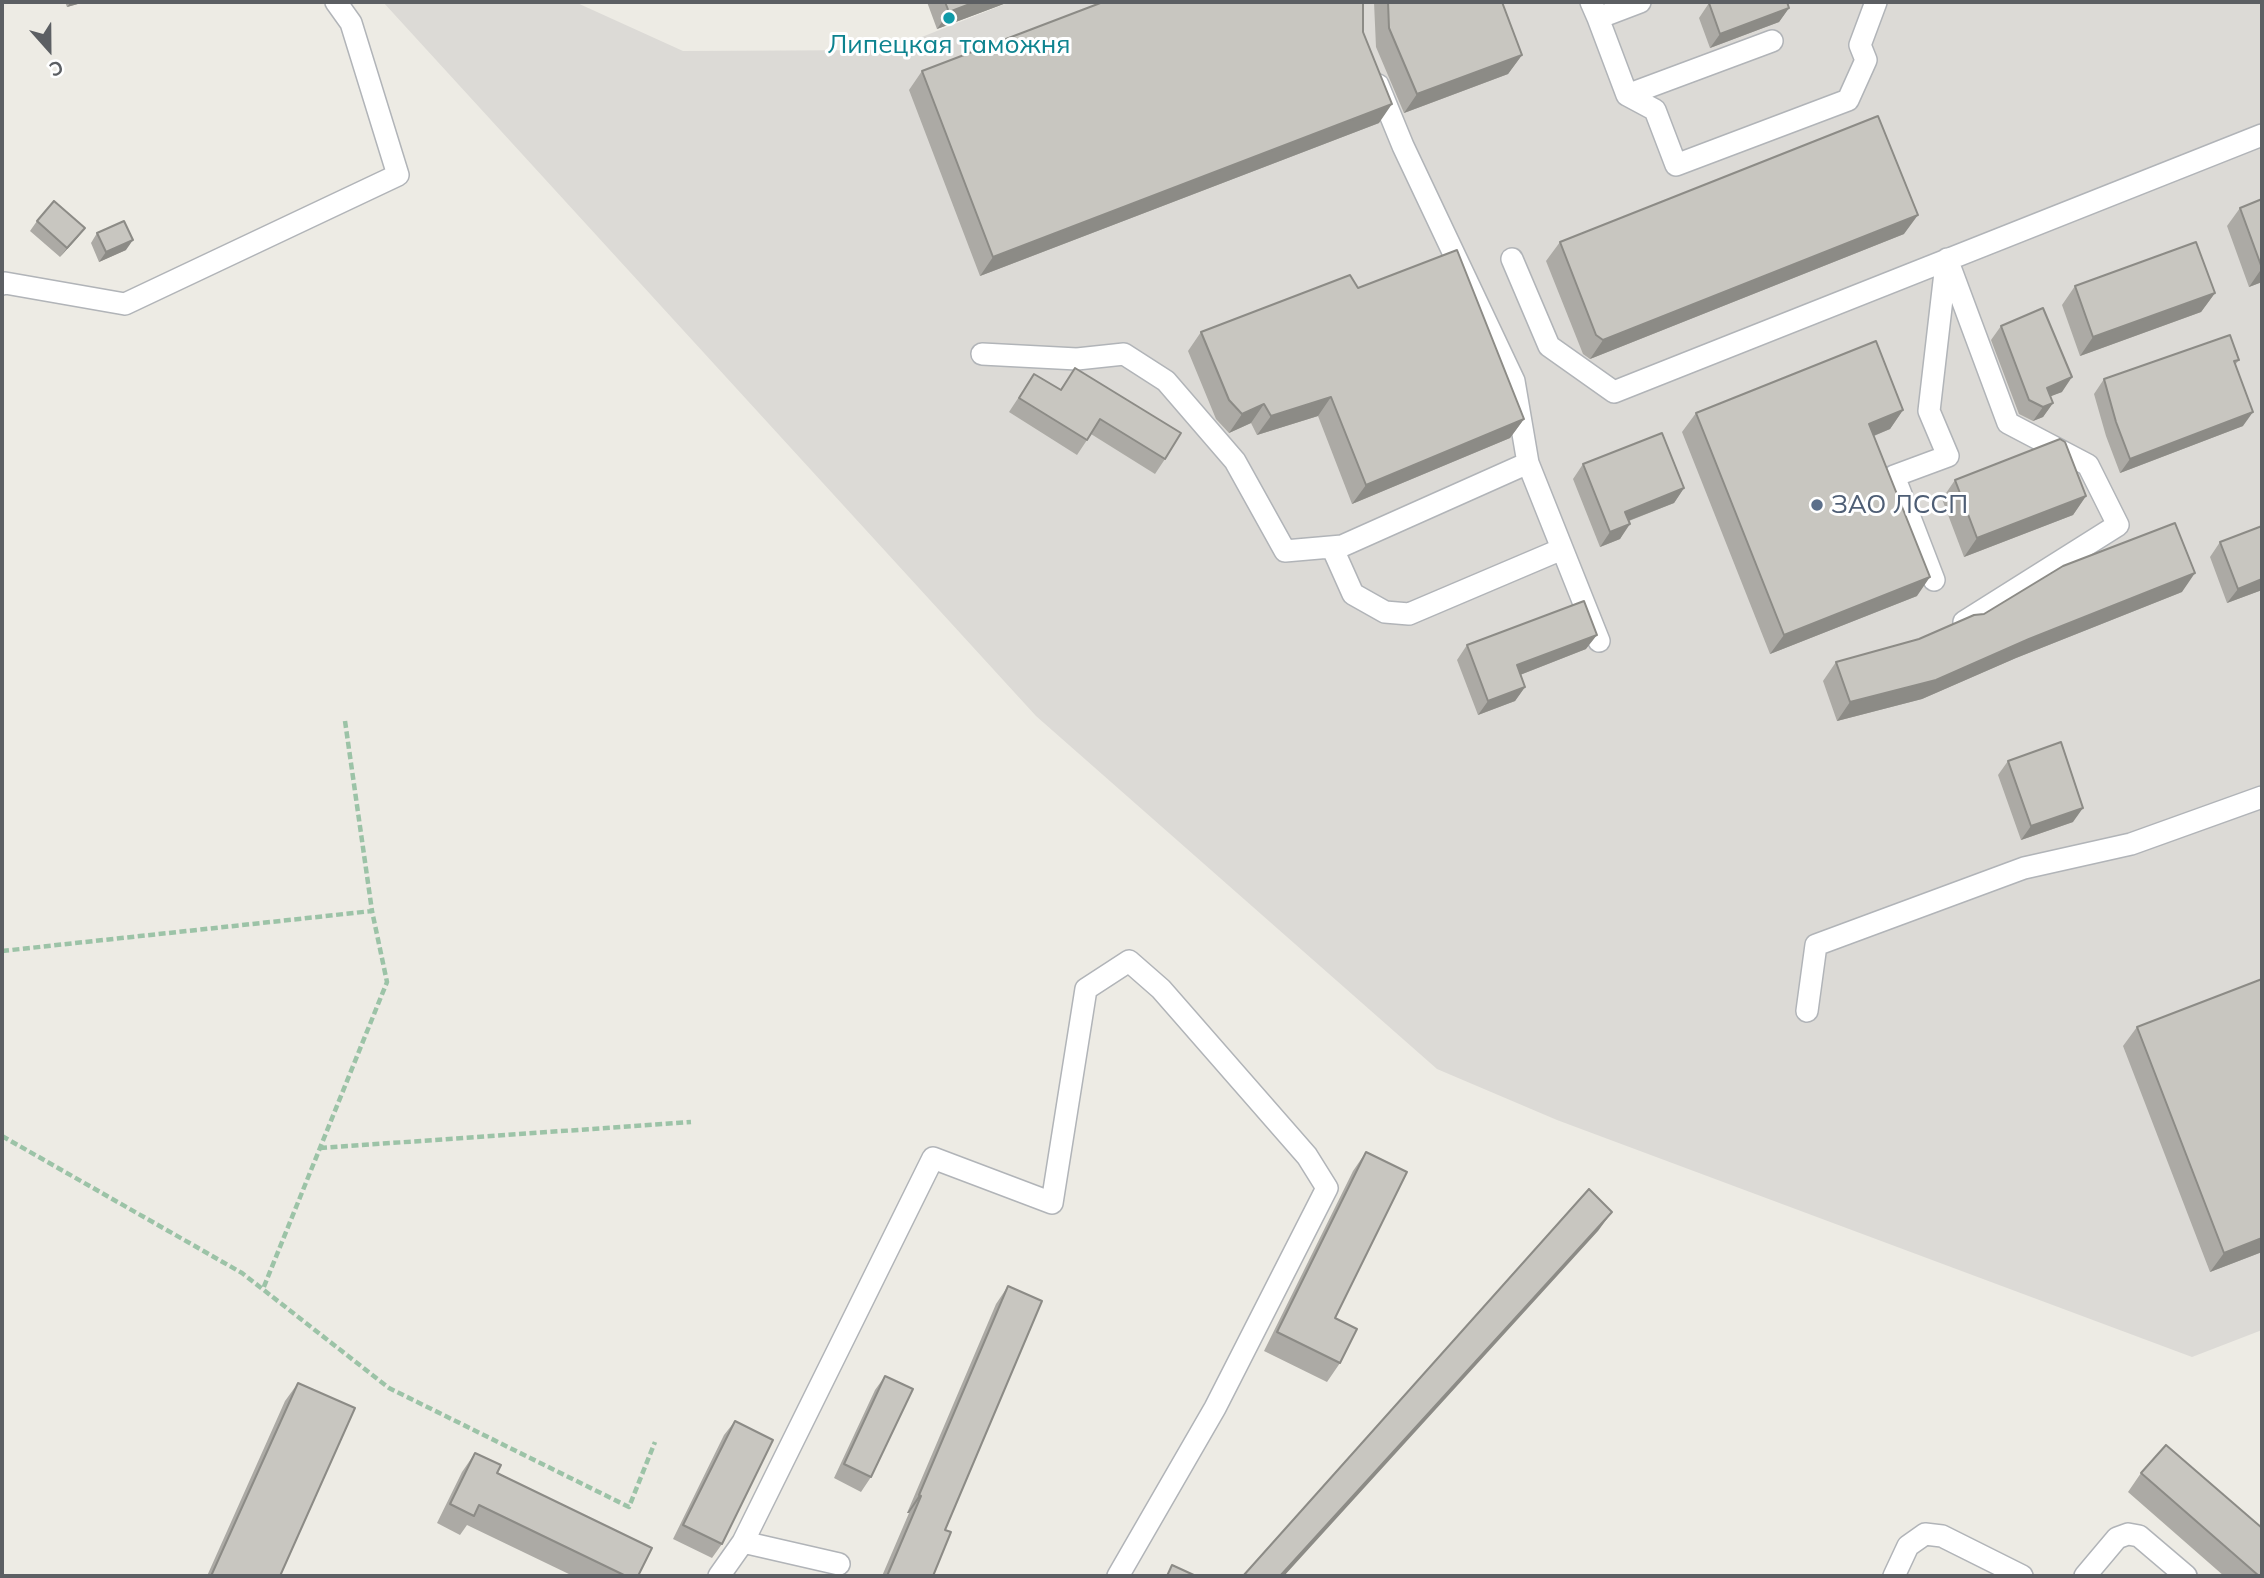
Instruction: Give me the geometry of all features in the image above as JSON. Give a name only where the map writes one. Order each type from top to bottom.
[{"type":"street","points":[[2,284],[125,304],[398,175],[351,23],[336,2]]},
{"type":"street","points":[[1640,2],[1594,10],[1627,95],[1655,110],[1676,165],[1848,100],[1866,60],[1860,45],[1876,2]]},
{"type":"street","points":[[1627,95],[1772,41]]},
{"type":"street","points":[[1368,62],[1403,146],[1514,382],[1528,463],[1599,641]]},
{"type":"street","points":[[1512,259],[1549,346],[1614,392],[2262,135]]},
{"type":"street","points":[[1934,580],[1894,476],[1948,456],[1929,411],[1947,258]]},
{"type":"street","points":[[1947,258],[2008,423],[2088,465],[2119,525],[1964,622]]},
{"type":"street","points":[[982,354],[1077,359],[1124,354],[1166,381],[1235,461],[1285,551],[1342,546],[1528,463]]},
{"type":"street","points":[[1332,547],[1353,594],[1385,612],[1409,614],[1563,549]]},
{"type":"street","points":[[1807,1011],[1816,945],[2024,868],[2131,844],[2262,797]]},
{"type":"street","points":[[719,1576],[743,1542],[933,1158],[1052,1203],[1086,989],[1129,961],[1161,989],[1307,1156],[1327,1188],[1215,1408],[1118,1576]]},
{"type":"street","points":[[1894,1576],[1908,1546],[1926,1534],[1942,1536],[2022,1576]]},
{"type":"street","points":[[2085,1576],[2117,1538],[2128,1534],[2139,1536],[2186,1576]]},
{"type":"street","points":[[743,1542],[839,1564]]},
{"type":"path","points":[[262,1289],[387,982],[372,911],[345,721]]},
{"type":"path","points":[[2,951],[372,911]]},
{"type":"path","points":[[320,1148],[691,1122]]},
{"type":"path","points":[[2,1136],[242,1273],[389,1388],[629,1507],[655,1442]]},
{"type":"shaded area","points":[[383,2],[575,2],[683,51],[889,50],[1010,2],[2262,2],[2262,1330],[2192,1357],[1557,1120],[1437,1069],[1036,716]]},
{"type":"building","points":[[945,2],[975,2],[949,12]]},
{"type":"building","points":[[1103,2],[1363,2],[1363,32],[1392,104],[993,257],[922,71]]},
{"type":"building","points":[[1388,2],[1502,2],[1522,55],[1417,94],[1389,28]]},
{"type":"building","points":[[1787,2],[1789,8],[1720,34],[1709,3]]},
{"type":"building","points":[[1878,116],[1918,215],[1603,340],[1596,335],[1560,242]]},
{"type":"building","points":[[2262,199],[2262,268],[2240,208]]},
{"type":"building","points":[[54,201],[85,228],[67,248],[37,221]]},
{"type":"building","points":[[124,221],[133,240],[106,252],[97,233]]},
{"type":"building","points":[[2196,242],[2215,293],[2093,337],[2075,286]]},
{"type":"building","points":[[1457,250],[1524,419],[1366,485],[1331,397],[1271,416],[1264,404],[1242,414],[1229,400],[1201,332],[1350,275],[1358,288]]},
{"type":"building","points":[[2043,308],[2072,377],[2047,388],[2053,403],[2043,407],[2029,400],[2001,326]]},
{"type":"building","points":[[2230,335],[2239,360],[2234,361],[2253,412],[2130,459],[2104,379]]},
{"type":"building","points":[[1876,341],[1903,410],[1869,424],[1930,577],[1784,635],[1696,413]]},
{"type":"building","points":[[1075,368],[1181,433],[1165,459],[1100,419],[1087,440],[1019,398],[1034,374],[1061,390]]},
{"type":"building","points":[[1662,433],[1684,488],[1625,512],[1630,524],[1610,532],[1583,464]]},
{"type":"building","points":[[2060,439],[2065,442],[2086,496],[1977,538],[1955,480]]},
{"type":"building","points":[[2175,523],[2195,573],[2029,639],[1936,680],[1850,702],[1836,662],[1919,639],[1974,615],[1984,614],[2063,566]]},
{"type":"building","points":[[2262,526],[2262,579],[2238,589],[2220,542]]},
{"type":"building","points":[[1584,601],[1597,635],[1517,665],[1525,687],[1488,701],[1467,645]]},
{"type":"building","points":[[2061,742],[2083,808],[2031,826],[2008,761]]},
{"type":"building","points":[[2262,979],[2262,1238],[2224,1253],[2137,1027]]},
{"type":"building","points":[[1366,1152],[1407,1172],[1335,1318],[1357,1329],[1340,1363],[1277,1332]]},
{"type":"building","points":[[1589,1189],[1612,1212],[1280,1576],[1243,1576]]},
{"type":"building","points":[[1008,1286],[1042,1301],[945,1530],[951,1532],[933,1576],[887,1576],[921,1496],[919,1495]]},
{"type":"building","points":[[885,1376],[913,1389],[871,1477],[844,1464]]},
{"type":"building","points":[[298,1383],[355,1408],[280,1576],[211,1576]]},
{"type":"building","points":[[735,1421],[773,1440],[722,1544],[683,1525]]},
{"type":"building","points":[[2166,1445],[2262,1528],[2262,1576],[2141,1473]]},
{"type":"building","points":[[475,1453],[501,1465],[497,1473],[652,1548],[638,1576],[626,1576],[479,1505],[474,1516],[450,1504]]},
{"type":"building","points":[[1172,1565],[1196,1576],[1167,1576]]},
{"type":"place","name":"Липецкая таможня","points":[[949,18]]},
{"type":"place","name":"ЗАО ЛССП","points":[[1817,505]]}]
